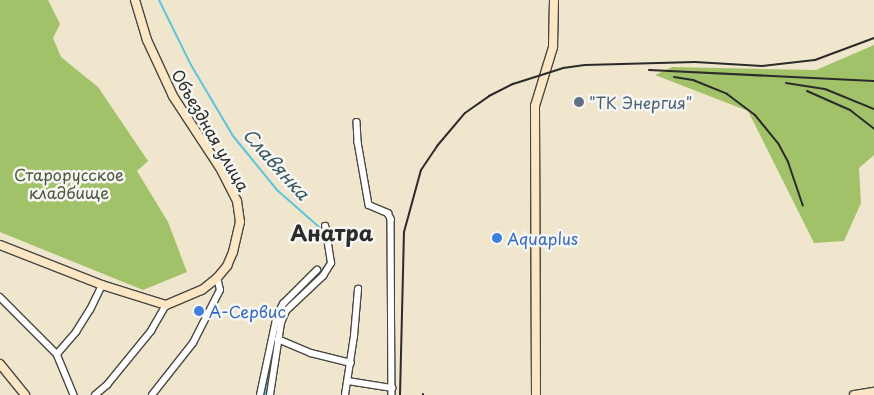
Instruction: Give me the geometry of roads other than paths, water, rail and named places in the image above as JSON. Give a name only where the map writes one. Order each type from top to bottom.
[{"type":"main road","name":"Объездная улица","points":[[135,0],[147,40],[173,96],[222,171],[237,201],[240,222],[233,252],[217,278],[192,296],[166,305]]},
{"type":"main road","points":[[536,395],[535,106],[554,36],[554,0]]},
{"type":"main road","points":[[0,244],[102,285],[166,305]]},
{"type":"main road","points":[[0,364],[24,395]]},
{"type":"main road","points":[[854,395],[874,392]]},
{"type":"street","points":[[357,122],[358,142],[369,205],[388,213],[391,219],[392,395]]},
{"type":"street","points":[[270,395],[281,323],[286,311],[323,276],[331,263],[326,226]]},
{"type":"street","points":[[260,395],[277,314],[283,304],[317,270]]},
{"type":"street","points":[[152,395],[157,392],[193,343],[220,290],[217,278]]},
{"type":"street","points":[[57,354],[76,332],[90,310],[102,285]]},
{"type":"street","points":[[345,395],[351,363],[358,289]]},
{"type":"street","points":[[0,297],[57,354],[74,395]]},
{"type":"street","points":[[95,395],[107,385],[151,331],[166,305]]},
{"type":"street","points":[[278,339],[311,353],[351,363]]},
{"type":"street","points":[[348,382],[392,388]]},
{"type":"waterway","name":"Славянка","points":[[159,0],[191,65],[233,136],[277,190],[319,227],[325,240]]},
{"type":"waterway","name":"Славянка","points":[[278,321],[287,304],[317,276],[328,262],[327,257]]},
{"type":"waterway","name":"Славянка","points":[[265,395],[271,355]]},
{"type":"railway","points":[[400,395],[404,232],[421,170],[437,146],[465,113],[489,96],[513,84],[563,68],[585,65],[695,62],[762,66],[815,60],[874,38]]},
{"type":"railway","points":[[649,70],[874,81]]},
{"type":"railway","points":[[674,77],[693,80],[727,94],[755,115],[778,143],[788,162],[803,206]]},
{"type":"railway","points":[[786,83],[825,89],[874,109]]},
{"type":"railway","points":[[807,91],[850,110],[874,129]]},
{"type":"place","name":"\"ТК Энергия\"","points":[[579,102]]},
{"type":"place","name":"Aquaplus","points":[[497,238]]},
{"type":"place","name":"А-Сервис","points":[[199,311]]},
{"type":"district","name":"Анатра","points":[[332,232]]},
{"type":"park label","name":"Старорусское кладбище","points":[[69,183]]}]
